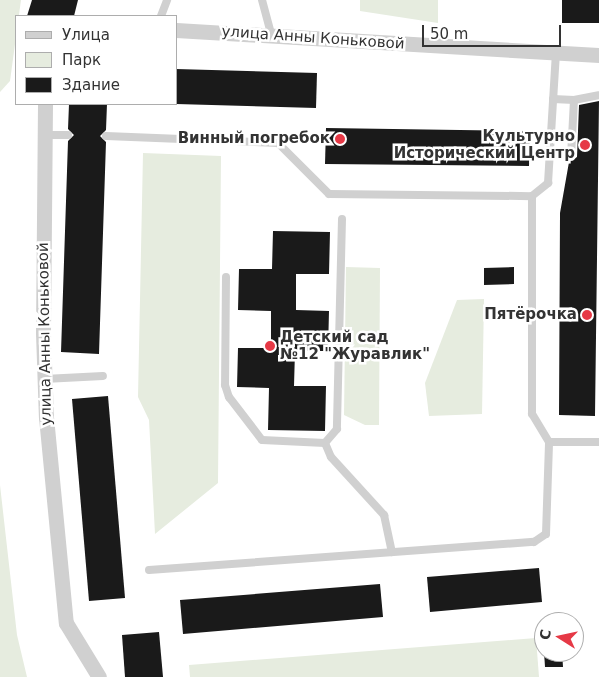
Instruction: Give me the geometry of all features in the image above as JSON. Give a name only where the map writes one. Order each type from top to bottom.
[{"type":"street","name":"улица Анны Коньковой","points":[[178,30],[271,34],[599,55]]},
{"type":"street","name":"улица Анны Коньковой","points":[[45,105],[43,135],[44,378],[66,623],[99,677]]},
{"type":"lane","points":[[161,15],[167,0]]},
{"type":"lane","points":[[262,0],[271,34]]},
{"type":"lane","points":[[106,136],[278,143],[329,194],[532,196],[548,183],[556,52]]},
{"type":"lane","points":[[553,99],[574,100],[599,95]]},
{"type":"lane","points":[[571,157],[574,100]]},
{"type":"lane","points":[[43,135],[68,135]]},
{"type":"lane","points":[[149,570],[540,539],[548,526],[549,442],[532,414],[532,196]]},
{"type":"lane","points":[[325,443],[337,429],[342,219]]},
{"type":"lane","points":[[226,277],[226,385],[229,397],[262,440],[325,443]]},
{"type":"lane","points":[[44,378],[103,376]]},
{"type":"lane","points":[[549,442],[599,442]]},
{"type":"lane","points":[[325,443],[330,457],[384,514],[392,552]]},
{"type":"green space","points":[[0,0],[21,0],[19,15],[15,15],[15,44],[10,81],[0,92]]},
{"type":"green space","points":[[360,0],[438,0],[438,23],[360,11]]},
{"type":"green space","points":[[143,153],[221,156],[218,483],[155,534],[149,420],[138,397]]},
{"type":"green space","points":[[346,267],[380,268],[379,425],[365,425],[344,415]]},
{"type":"green space","points":[[484,299],[482,414],[429,416],[425,383],[457,300]]},
{"type":"green space","points":[[0,485],[17,635],[27,677],[0,677]]},
{"type":"green space","points":[[534,638],[534,662],[538,662],[539,677],[190,677],[189,665]]},
{"type":"building","points":[[32,0],[78,0],[74,15],[27,15]]},
{"type":"building","points":[[562,0],[599,0],[599,23],[562,23]]},
{"type":"building","points":[[178,69],[317,73],[316,108],[178,104]]},
{"type":"building","points":[[599,101],[595,416],[559,415],[560,213],[569,162],[577,157],[579,105]]},
{"type":"building","points":[[69,105],[107,105],[106,130],[100,136],[106,142],[99,354],[61,352],[68,141],[74,135],[68,129]]},
{"type":"building","points":[[326,128],[530,131],[529,166],[325,164]]},
{"type":"building","points":[[273,231],[330,232],[329,274],[296,274],[296,310],[329,311],[328,351],[295,351],[294,386],[326,386],[325,431],[268,430],[269,388],[237,387],[238,348],[271,348],[271,311],[238,310],[239,269],[272,269]]},
{"type":"building","points":[[514,267],[514,284],[484,285],[484,268]]},
{"type":"building","points":[[108,396],[125,598],[89,601],[72,399]]},
{"type":"building","points":[[539,568],[542,602],[430,612],[427,577]]},
{"type":"building","points":[[380,584],[383,617],[183,634],[180,600]]},
{"type":"building","points":[[159,632],[163,677],[125,677],[122,635]]},
{"type":"building","points":[[545,662],[563,662],[563,667],[545,667]]},
{"type":"place","name":"Винный погребок","points":[[340,139]]},
{"type":"place","name":"Культурно Исторический Центр","points":[[585,145]]},
{"type":"place","name":"Пятёрочка","points":[[587,315]]},
{"type":"place","name":"Детский сад №12 \"Журавлик\"","points":[[270,346]]}]
